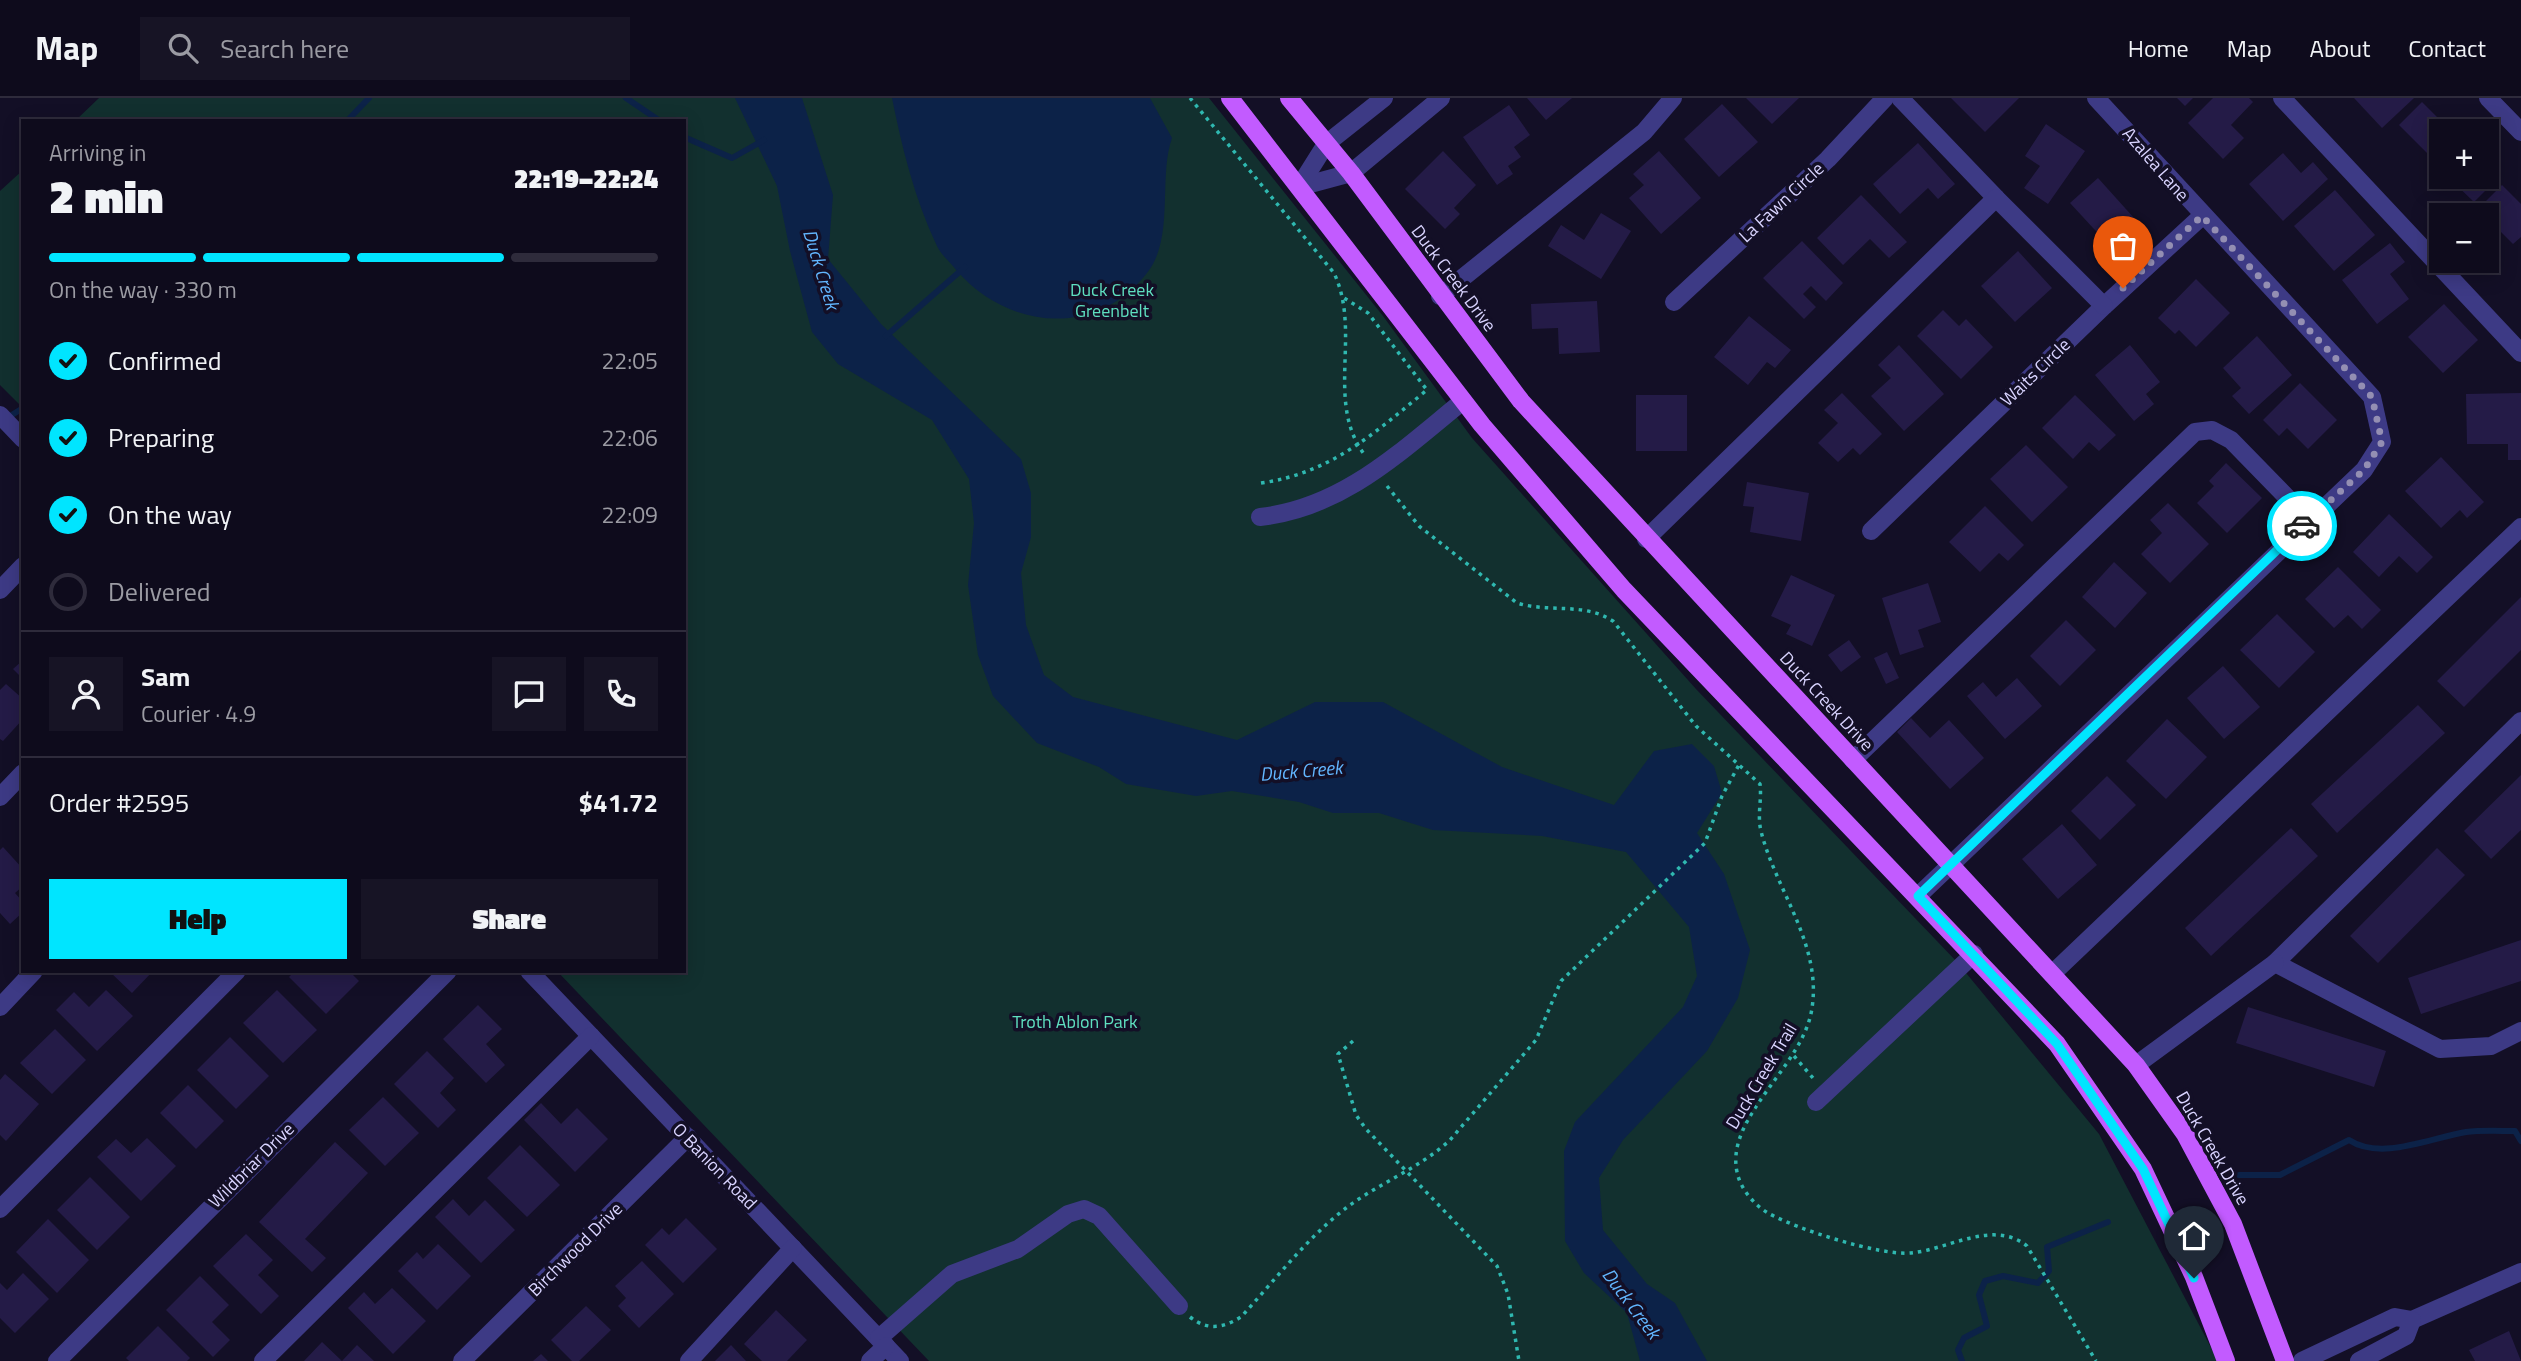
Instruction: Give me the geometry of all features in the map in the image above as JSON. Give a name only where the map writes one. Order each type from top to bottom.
[{"type":"main road","points":[[1230,98],[1463,401],[1624,590],[2057,1044],[2143,1169],[2194,1278],[2227,1361]]},
{"type":"main road","name":"Duck Creek Drive","points":[[1289,98],[1350,173],[1521,401],[1646,539],[1953,863],[2137,1065],[2185,1134],[2233,1224],[2285,1361]]},
{"type":"street","points":[[1299,187],[1326,144],[1384,98]]},
{"type":"street","points":[[1299,187],[1350,173],[1441,98]]},
{"type":"street","points":[[1440,296],[1644,132],[1673,98]]},
{"type":"street","name":"La Fawn Circle","points":[[1674,302],[1828,159],[1885,98]]},
{"type":"street","points":[[1900,98],[2104,306]]},
{"type":"street","name":"Azalea Lane","points":[[1918,896],[2364,470],[2382,442],[2372,397],[2202,216],[2096,98]]},
{"type":"street","points":[[2282,98],[2521,352]]},
{"type":"street","points":[[2488,98],[2521,132]]},
{"type":"street","points":[[1646,539],[1996,198]]},
{"type":"street","name":"Waits Circle","points":[[1871,531],[2104,306],[2202,216]]},
{"type":"street","points":[[1260,517],[1285,514],[1320,503],[1352,487],[1463,401]]},
{"type":"street","points":[[0,415],[21,437]]},
{"type":"street","points":[[1853,760],[2195,432],[2212,430],[2231,440],[2309,520]]},
{"type":"street","points":[[2052,974],[2521,527]]},
{"type":"street","points":[[0,590],[21,568]]},
{"type":"street","points":[[2137,1065],[2275,963],[2521,721]]},
{"type":"street","points":[[0,797],[21,775]]},
{"type":"street","points":[[1821,1097],[1974,954]]},
{"type":"street","points":[[2275,963],[2440,1049],[2491,1046],[2521,1031]]},
{"type":"street","points":[[0,1007],[32,973]]},
{"type":"street","points":[[0,1209],[235,973]]},
{"type":"street","name":"Wildbriar Drive","points":[[57,1361],[446,973]]},
{"type":"street","name":"O Banion Road","points":[[532,973],[901,1361]]},
{"type":"street","points":[[263,1361],[591,1036]]},
{"type":"street","name":"Birchwood Drive","points":[[462,1361],[688,1137]]},
{"type":"street","points":[[870,1361],[882,1342],[953,1274],[1018,1249],[1069,1214],[1084,1209],[1099,1216],[1179,1306]]},
{"type":"street","points":[[689,1361],[793,1248]]},
{"type":"street","points":[[2302,1361],[2395,1317],[2412,1320],[2521,1272]]},
{"type":"street","points":[[2359,1361],[2406,1336],[2412,1320]]},
{"type":"path","points":[[1261,483],[1283,480],[1323,467],[1357,446],[1427,390],[1368,313],[1345,298]]},
{"type":"path","name":"Duck Creek Trail","points":[[1696,726],[1760,783],[1759,813],[1762,836],[1803,940],[1812,988],[1813,1006],[1808,1027],[1794,1056],[1738,1138],[1734,1156],[1737,1176],[1747,1195],[1767,1213],[1806,1229],[1886,1251],[1909,1253],[1996,1233],[2013,1235],[2027,1246],[2096,1361]]},
{"type":"path","points":[[1179,1306],[1203,1326],[1226,1326],[1234,1321],[1327,1224],[1405,1170],[1434,1155],[1450,1140],[1536,1040],[1560,981],[1706,842],[1722,796],[1740,763]]},
{"type":"path","points":[[1353,1041],[1338,1054],[1356,1115],[1497,1266],[1508,1294],[1519,1361]]},
{"type":"path","points":[[1794,1056],[1821,1097]]},
{"type":"green space","points":[[99,98],[1209,98],[1383,316],[1472,438],[1696,689],[1957,962],[2099,1134],[2218,1361],[929,1361],[559,973],[686,973],[686,119],[77,119]]},
{"type":"green space","points":[[21,172],[21,406],[0,385],[0,191]]},
{"type":"water","name":"Duck Creek","points":[[735,98],[802,98],[833,195],[828,259],[881,324],[1021,459],[1031,493],[1031,537],[1021,573],[1026,625],[1044,675],[1073,697],[1237,740],[1315,702],[1383,702],[1502,767],[1614,805],[1654,751],[1692,744],[1714,766],[1722,793],[1697,833],[1724,874],[1750,950],[1738,998],[1707,1051],[1623,1140],[1599,1178],[1603,1230],[1647,1284],[1675,1303],[1707,1361],[1640,1361],[1627,1313],[1584,1273],[1565,1241],[1564,1151],[1575,1122],[1683,1007],[1697,976],[1689,927],[1626,852],[1542,836],[1433,830],[1379,813],[1333,813],[1299,802],[1232,791],[1196,796],[1126,784],[1099,767],[1037,743],[993,696],[978,655],[968,585],[974,523],[969,479],[932,420],[838,364],[812,332],[790,251],[777,186]]},
{"type":"water","points":[[892,98],[1150,98],[1172,138],[1166,171],[1161,243],[1156,259],[1147,273],[1126,294],[1103,308],[1078,316],[1052,319],[1027,315],[1001,305],[978,291],[937,246],[910,174]]},
{"type":"building","points":[[1527,98],[1572,98],[1546,120]]},
{"type":"building","points":[[1746,98],[1799,98],[1772,124]]},
{"type":"building","points":[[1951,98],[2019,98],[1985,132]]},
{"type":"building","points":[[2177,98],[2193,98],[2185,106]]},
{"type":"building","points":[[2213,98],[2249,98],[2253,102],[2231,125],[2244,138],[2223,159],[2188,123]]},
{"type":"building","points":[[2354,98],[2414,98],[2382,128]]},
{"type":"building","points":[[2422,102],[2439,119],[2429,119],[2429,155],[2399,125]]},
{"type":"building","points":[[1722,104],[1758,142],[1719,177],[1684,139]]},
{"type":"building","points":[[1509,105],[1530,135],[1514,147],[1521,157],[1508,166],[1513,174],[1497,185],[1463,137]]},
{"type":"building","points":[[2046,124],[2085,151],[2048,204],[2024,188],[2040,166],[2025,156]]},
{"type":"building","points":[[1918,143],[1955,184],[1938,199],[1928,188],[1900,214],[1873,184]]},
{"type":"building","points":[[1443,151],[1476,185],[1454,208],[1460,214],[1445,229],[1405,189]]},
{"type":"building","points":[[1659,151],[1701,198],[1661,234],[1629,198],[1644,185],[1633,174]]},
{"type":"building","points":[[2283,153],[2301,173],[2313,162],[2328,179],[2283,221],[2249,184]]},
{"type":"building","points":[[2098,178],[2134,218],[2106,242],[2070,203]]},
{"type":"building","points":[[2502,185],[2521,204],[2521,237],[2513,244],[2499,230],[2499,203],[2484,203]]},
{"type":"building","points":[[2460,189],[2487,189],[2474,202]]},
{"type":"building","points":[[2335,190],[2375,235],[2334,271],[2294,226]]},
{"type":"building","points":[[1861,195],[1907,242],[1889,258],[1870,239],[1843,265],[1817,238]]},
{"type":"building","points":[[1601,213],[1631,231],[1601,279],[1548,246],[1561,225],[1584,240]]},
{"type":"building","points":[[1802,241],[1843,283],[1826,301],[1811,286],[1803,294],[1816,307],[1804,319],[1763,278]]},
{"type":"building","points":[[2390,243],[2405,262],[2390,274],[2409,299],[2377,324],[2342,280]]},
{"type":"building","points":[[2018,251],[2052,288],[2015,322],[1981,286]]},
{"type":"building","points":[[2196,279],[2230,313],[2196,347],[2179,330],[2175,334],[2158,318]]},
{"type":"building","points":[[1597,301],[1600,352],[1559,354],[1558,328],[1532,329],[1531,304]]},
{"type":"building","points":[[2444,304],[2478,340],[2443,373],[2408,337]]},
{"type":"building","points":[[1943,310],[1959,326],[1966,319],[1993,347],[1961,379],[1917,336]]},
{"type":"building","points":[[1749,316],[1791,350],[1775,368],[1767,362],[1748,385],[1714,357]]},
{"type":"building","points":[[2257,336],[2292,375],[2249,414],[2232,396],[2241,388],[2223,368]]},
{"type":"building","points":[[1899,345],[1944,394],[1904,431],[1871,396],[1891,378],[1878,365]]},
{"type":"building","points":[[2130,345],[2160,382],[2146,394],[2154,404],[2134,421],[2095,375]]},
{"type":"building","points":[[2300,383],[2337,420],[2308,449],[2287,428],[2279,436],[2263,420]]},
{"type":"building","points":[[1842,393],[1882,434],[1860,455],[1853,448],[1838,462],[1818,443],[1838,423],[1824,410]]},
{"type":"building","points":[[2521,393],[2521,460],[2508,460],[2508,444],[2467,444],[2466,394]]},
{"type":"building","points":[[1636,395],[1687,395],[1687,451],[1636,451]]},
{"type":"building","points":[[2075,395],[2116,435],[2099,451],[2089,442],[2073,459],[2042,428]]},
{"type":"building","points":[[2026,445],[2068,487],[2032,522],[1990,479]]},
{"type":"building","points":[[2441,457],[2484,502],[2467,518],[2460,510],[2441,528],[2405,491]]},
{"type":"building","points":[[2226,463],[2262,498],[2227,533],[2197,503],[2214,486],[2209,481]]},
{"type":"building","points":[[1747,482],[1809,493],[1801,541],[1750,532],[1754,507],[1743,506]]},
{"type":"building","points":[[2168,503],[2209,544],[2170,583],[2141,554],[2162,533],[2150,520]]},
{"type":"building","points":[[1985,506],[2024,545],[2008,561],[1999,553],[1980,572],[1949,542]]},
{"type":"building","points":[[2389,514],[2433,557],[2417,573],[2399,556],[2379,577],[2353,552]]},
{"type":"building","points":[[2114,562],[2147,593],[2115,628],[2082,597]]},
{"type":"building","points":[[2338,567],[2381,610],[2362,629],[2348,615],[2334,628],[2305,599]]},
{"type":"building","points":[[1791,575],[1835,595],[1812,646],[1786,634],[1791,625],[1771,616]]},
{"type":"building","points":[[1928,583],[1941,622],[1918,630],[1924,647],[1900,655],[1882,598]]},
{"type":"building","points":[[2521,597],[2521,650],[2464,707],[2437,681]]},
{"type":"building","points":[[2277,614],[2315,652],[2279,688],[2240,650]]},
{"type":"building","points":[[2066,620],[2096,650],[2060,686],[2030,656]]},
{"type":"building","points":[[1849,640],[1861,657],[1841,672],[1828,655]]},
{"type":"building","points":[[1887,652],[1899,678],[1886,684],[1874,658]]},
{"type":"building","points":[[21,662],[21,677],[13,669]]},
{"type":"building","points":[[2223,666],[2260,707],[2224,739],[2187,698]]},
{"type":"building","points":[[2017,678],[2042,706],[2005,739],[1967,696],[1983,682],[1996,697]]},
{"type":"building","points":[[6,684],[21,697],[21,721],[3,741],[0,739],[0,690]]},
{"type":"building","points":[[2418,705],[2445,733],[2337,833],[2311,804]]},
{"type":"building","points":[[1911,718],[1930,738],[1949,720],[1984,758],[1950,789],[1897,732]]},
{"type":"building","points":[[2167,719],[2207,757],[2166,799],[2126,761]]},
{"type":"building","points":[[2521,775],[2521,830],[2491,859],[2464,831]]},
{"type":"building","points":[[2107,776],[2136,805],[2100,840],[2071,811]]},
{"type":"building","points":[[2062,824],[2097,865],[2058,899],[2022,859]]},
{"type":"building","points":[[2291,828],[2318,856],[2211,956],[2185,928]]},
{"type":"building","points":[[3,847],[21,867],[21,888],[15,893],[21,900],[21,914],[10,924],[0,913],[0,850]]},
{"type":"building","points":[[2437,848],[2465,875],[2378,963],[2350,936]]},
{"type":"building","points":[[2521,940],[2521,981],[2421,1014],[2408,978]]},
{"type":"building","points":[[111,973],[151,973],[132,993]]},
{"type":"building","points":[[293,973],[351,973],[359,981],[326,1014],[289,977]]},
{"type":"building","points":[[106,990],[133,1016],[97,1051],[56,1010],[74,992],[89,1007]]},
{"type":"building","points":[[277,990],[317,1030],[283,1063],[243,1023]]},
{"type":"building","points":[[478,1005],[502,1029],[486,1044],[505,1065],[486,1083],[443,1039]]},
{"type":"building","points":[[2248,1007],[2386,1051],[2374,1087],[2236,1043]]},
{"type":"building","points":[[55,1029],[86,1060],[52,1094],[20,1063]]},
{"type":"building","points":[[230,1037],[269,1076],[236,1109],[197,1070]]},
{"type":"building","points":[[427,1051],[454,1078],[440,1093],[456,1110],[438,1128],[394,1084]]},
{"type":"building","points":[[5,1074],[39,1104],[6,1141],[0,1135],[0,1080]]},
{"type":"building","points":[[188,1085],[224,1121],[196,1149],[160,1113]]},
{"type":"building","points":[[383,1097],[419,1133],[385,1166],[349,1130]]},
{"type":"building","points":[[541,1103],[561,1124],[577,1108],[608,1139],[575,1172],[524,1120]]},
{"type":"building","points":[[147,1138],[176,1166],[141,1201],[97,1157],[116,1139],[131,1153]]},
{"type":"building","points":[[335,1142],[368,1173],[305,1239],[326,1258],[312,1272],[259,1222]]},
{"type":"building","points":[[520,1145],[560,1185],[527,1217],[487,1178]]},
{"type":"building","points":[[90,1177],[130,1217],[97,1250],[57,1210]]},
{"type":"building","points":[[453,1199],[469,1216],[485,1200],[515,1230],[481,1263],[435,1217]]},
{"type":"building","points":[[686,1218],[717,1249],[683,1283],[645,1245],[662,1228],[669,1235]]},
{"type":"building","points":[[48,1219],[89,1260],[57,1293],[16,1252]]},
{"type":"building","points":[[246,1234],[273,1260],[258,1275],[279,1296],[261,1314],[213,1266]]},
{"type":"building","points":[[438,1244],[471,1276],[437,1310],[398,1271],[417,1252],[423,1259]]},
{"type":"building","points":[[642,1261],[674,1294],[639,1328],[618,1306],[626,1298],[615,1286]]},
{"type":"building","points":[[23,1273],[49,1299],[15,1333],[0,1318],[0,1283],[7,1290]]},
{"type":"building","points":[[200,1276],[229,1305],[212,1322],[230,1340],[213,1357],[166,1310]]},
{"type":"building","points":[[392,1288],[426,1321],[393,1354],[348,1308],[364,1292],[375,1304]]},
{"type":"building","points":[[586,1306],[611,1330],[579,1361],[572,1361],[551,1340]]},
{"type":"building","points":[[776,1310],[807,1340],[787,1361],[762,1361],[744,1344]]},
{"type":"building","points":[[158,1326],[190,1358],[187,1361],[129,1361],[126,1358]]},
{"type":"building","points":[[2509,1331],[2521,1361],[2475,1361],[2469,1350]]},
{"type":"building","points":[[322,1342],[342,1361],[304,1361]]},
{"type":"building","points":[[357,1345],[374,1361],[342,1361]]},
{"type":"building","points":[[731,1345],[746,1361],[715,1361]]},
{"type":"building","points":[[541,1354],[548,1361],[533,1361]]},
{"type":"waterway","points":[[349,119],[369,98]]},
{"type":"waterway","points":[[626,98],[657,119]]},
{"type":"waterway","points":[[686,138],[732,158],[764,140]]},
{"type":"waterway","points":[[886,336],[965,267]]},
{"type":"waterway","points":[[7,418],[21,409]]},
{"type":"waterway","points":[[2239,1175],[2280,1175],[2349,1140],[2362,1146],[2391,1148],[2466,1132],[2515,1131],[2521,1141]]},
{"type":"waterway","points":[[1962,1361],[1958,1350],[1964,1338],[1987,1326],[1979,1295],[1985,1281],[2003,1276],[2038,1283],[2049,1271],[2047,1247],[2108,1222]]},
{"type":"way so far","points":[[2123,288],[2202,216],[2372,397],[2382,442],[2364,470],[2302,526]]},
{"type":"route","points":[[2194,1278],[2143,1169],[2057,1044],[1918,896],[2302,526]]},
{"type":"park label","name":"Duck Creek Greenbelt","points":[[1112,299]]},
{"type":"park label","name":"Troth Ablon Park","points":[[1075,1021]]}]
